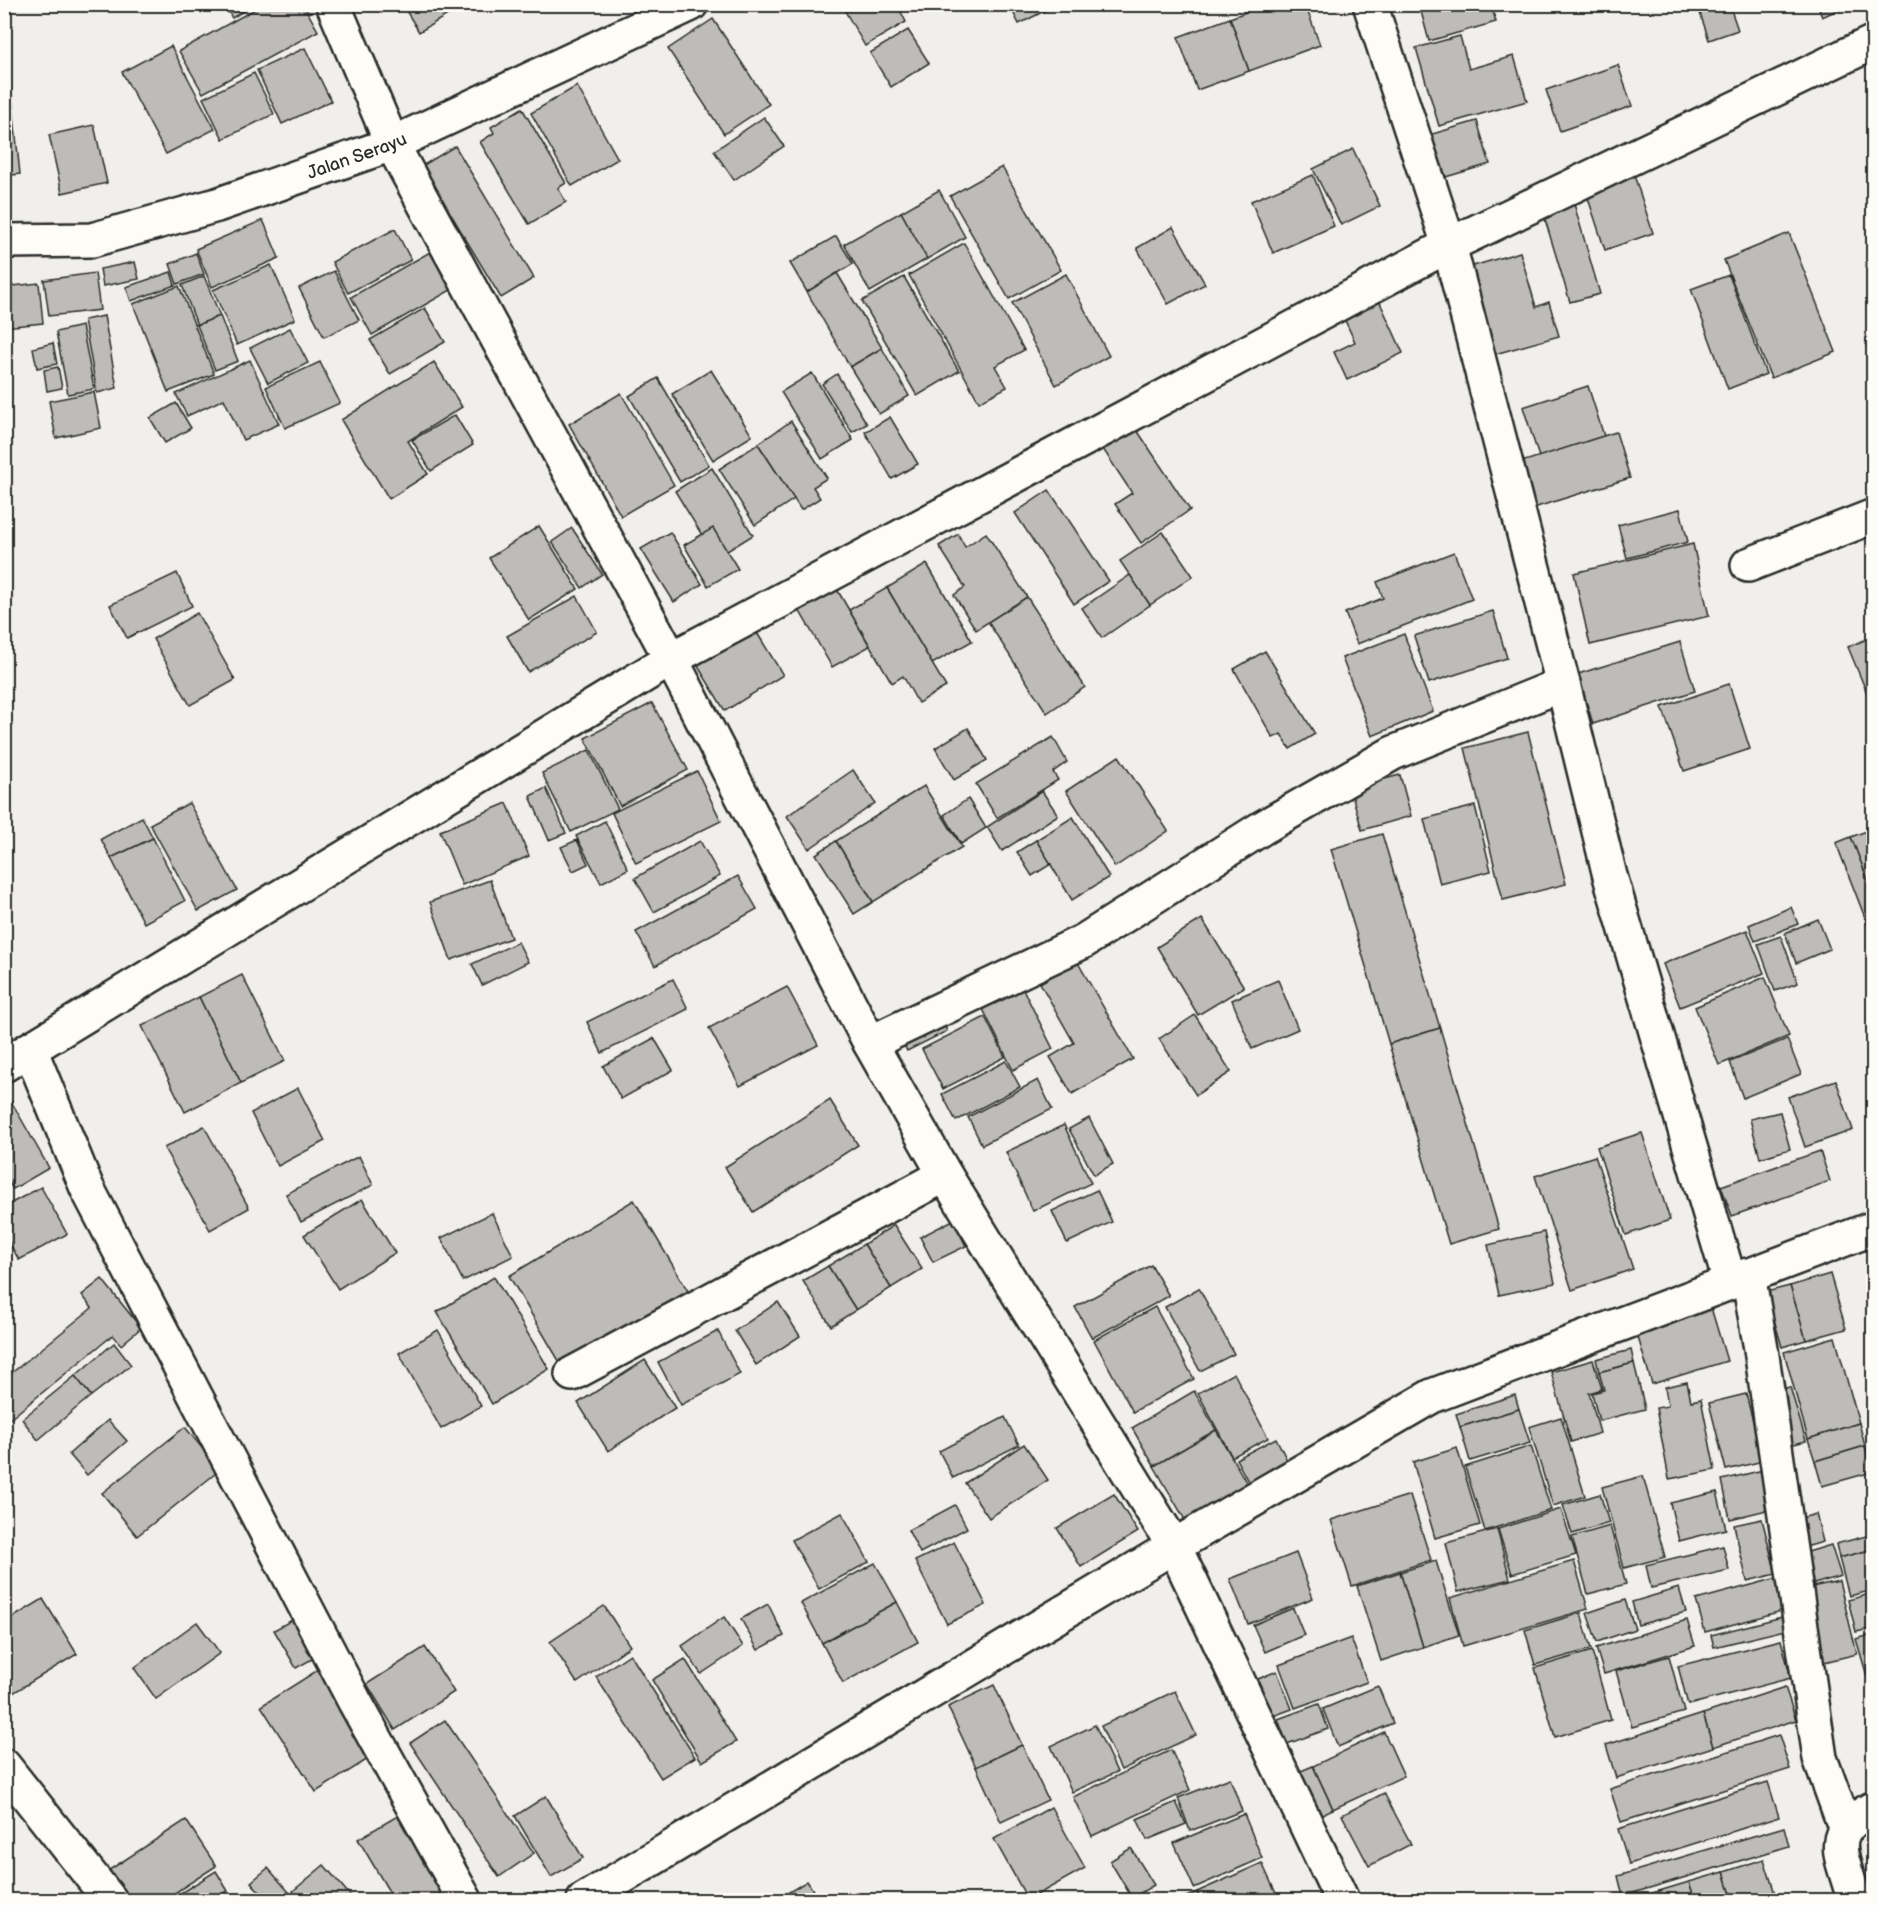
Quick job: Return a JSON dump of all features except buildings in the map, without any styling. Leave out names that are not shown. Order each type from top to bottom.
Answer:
[{"type":"street","points":[[333,4],[392,144],[671,659],[870,1043],[945,1175],[1174,1546],[1342,1900]]},
{"type":"street","name":"Jalan Serayu","points":[[4,241],[92,240],[207,208],[392,144],[691,4]]},
{"type":"street","points":[[1370,4],[1449,245],[1563,684],[1610,876],[1761,1349],[1820,1758],[1845,1827],[1840,1849],[1854,1900]]},
{"type":"street","points":[[465,1900],[355,1702],[17,1057],[671,659],[1449,245],[1874,42]]},
{"type":"street","points":[[1748,565],[1874,516]]},
{"type":"street","points":[[870,1043],[1084,941],[1262,828],[1394,753],[1563,684]]},
{"type":"street","points":[[572,1374],[945,1175]]},
{"type":"street","points":[[584,1900],[1174,1546],[1432,1396],[1874,1228]]},
{"type":"street","points":[[4,1766],[110,1900]]},
{"type":"street","points":[[1845,1827],[1874,1808]]}]
